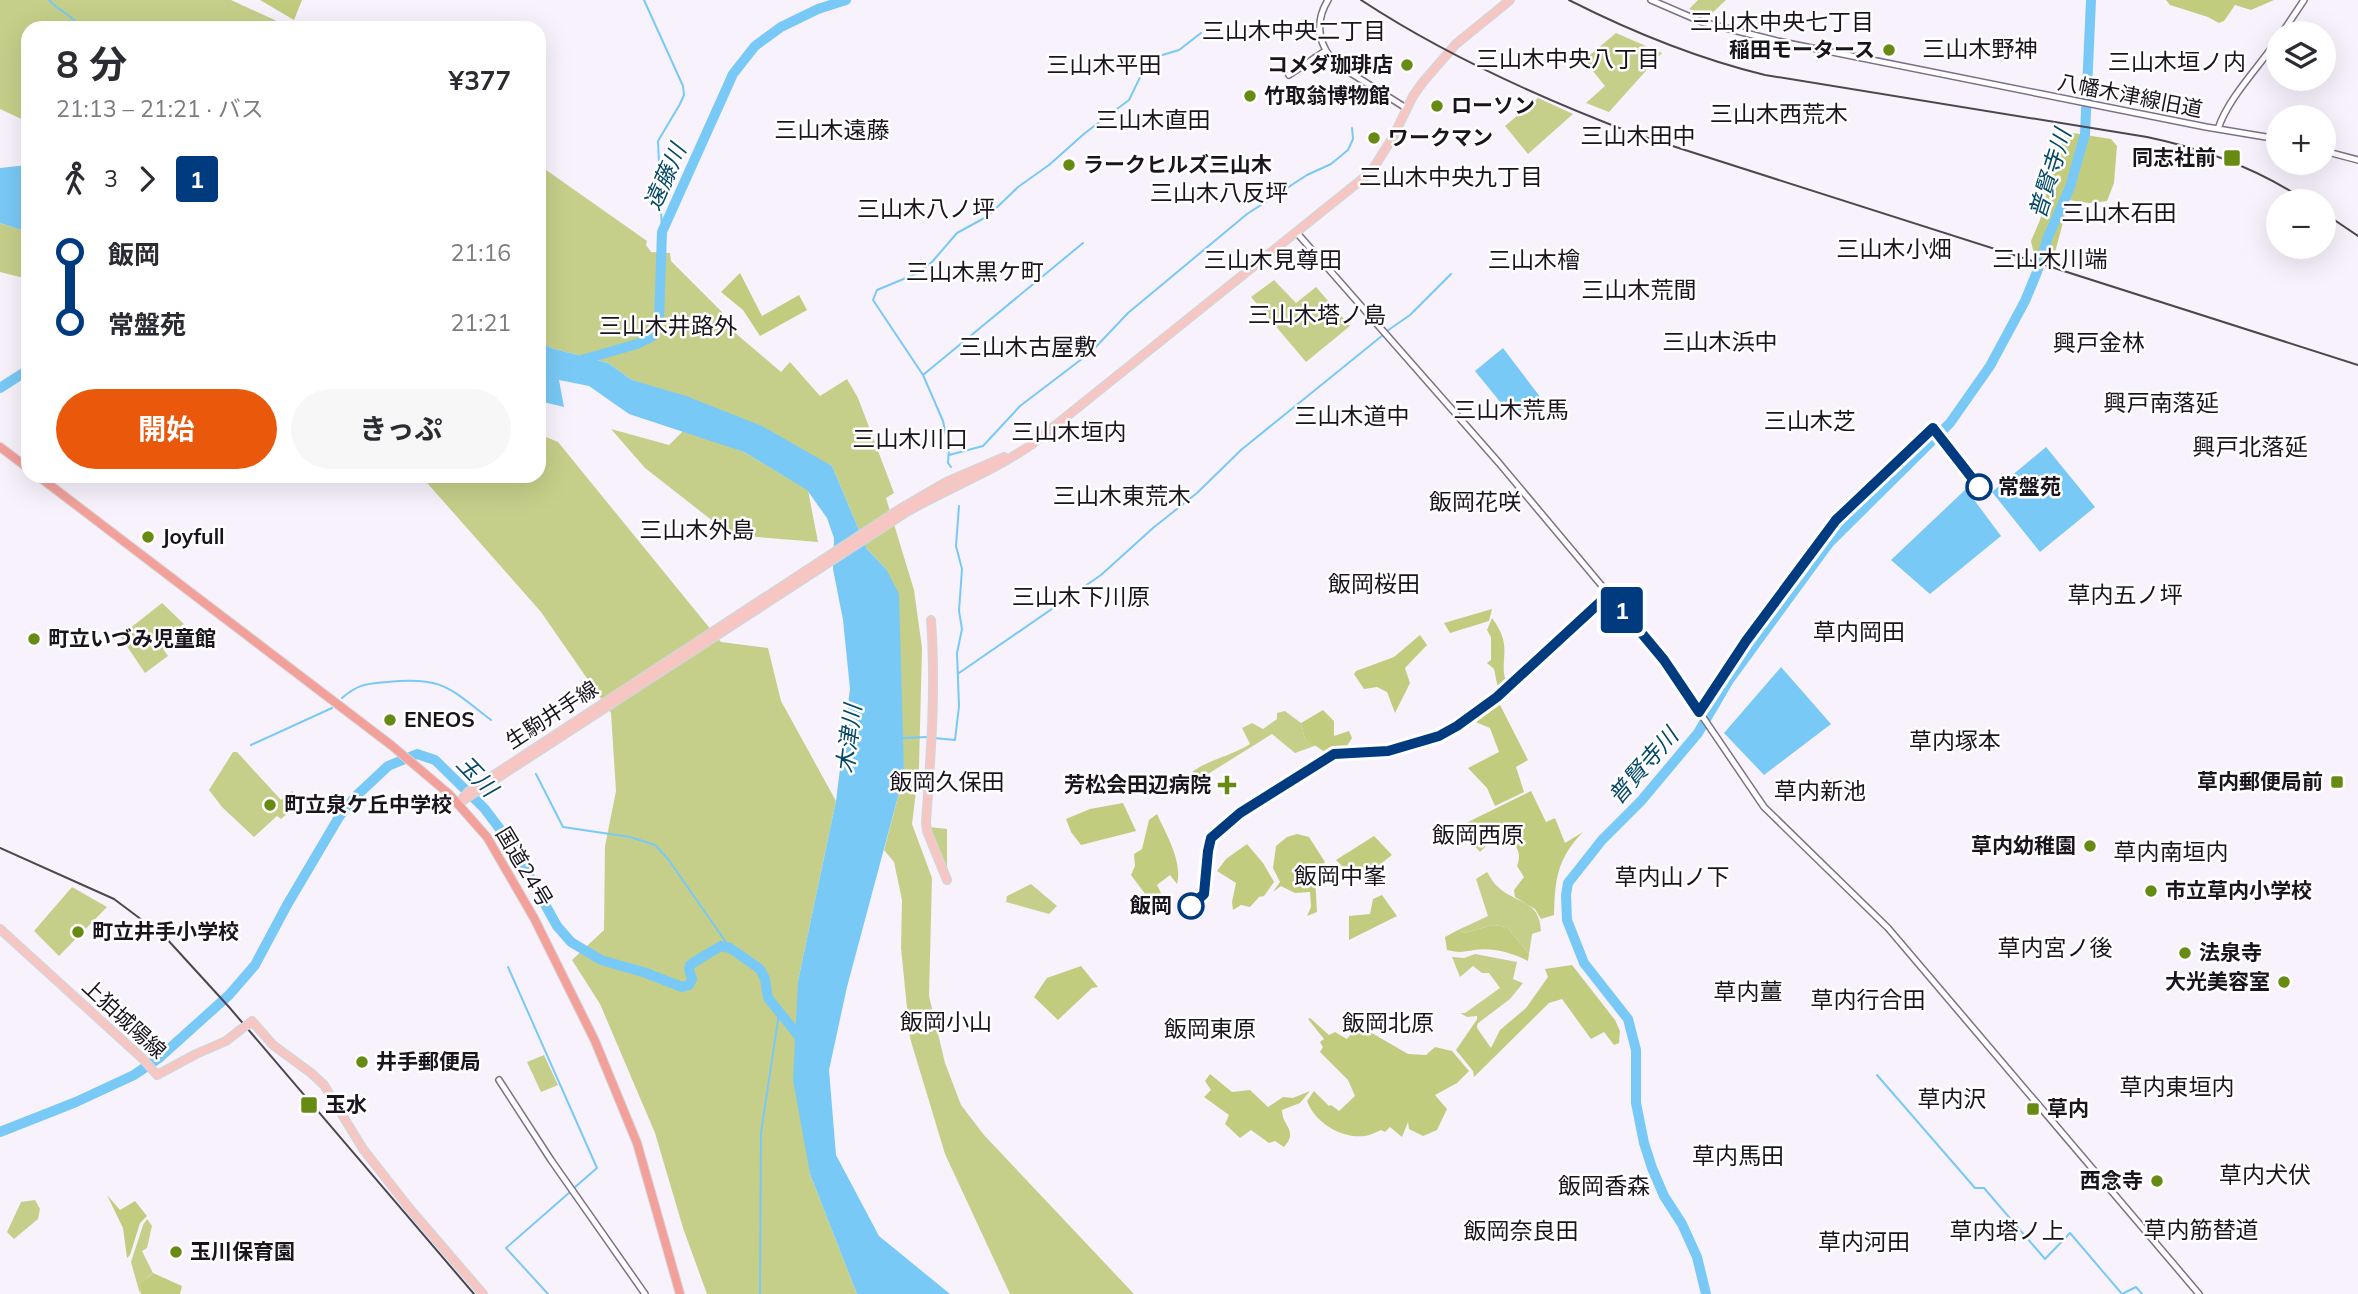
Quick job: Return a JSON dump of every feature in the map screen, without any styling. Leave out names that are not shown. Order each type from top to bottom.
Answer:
[{"type":"highway","points":[[0,447],[21,463]]},
{"type":"highway","name":"国道24号","points":[[47,483],[399,752],[459,803],[491,842],[539,928],[595,1041],[637,1143],[680,1294]]},
{"type":"main road","name":"生駒井手線","points":[[459,803],[468,792],[478,789],[904,510],[1010,459],[1045,434],[1371,172],[1393,137],[1406,107],[1423,82],[1456,44],[1510,0]]},
{"type":"main road","points":[[931,620],[934,703],[926,822],[927,831],[947,880]]},
{"type":"main road","name":"上狛城陽線","points":[[0,929],[144,1060],[157,1075],[226,1041],[252,1021],[274,1045],[324,1085],[359,1143],[410,1209],[483,1294]]},
{"type":"street","points":[[1328,0],[1320,23],[1320,38],[1325,51],[1338,65],[1406,107]]},
{"type":"street","name":"八幡木津線旧道","points":[[1651,0],[1702,22],[1751,35],[2266,137]]},
{"type":"street","points":[[2291,21],[2304,0]]},
{"type":"street","points":[[1289,75],[1325,51]]},
{"type":"street","points":[[2218,129],[2222,116],[2235,96],[2266,57]]},
{"type":"street","points":[[2336,154],[2358,160]]},
{"type":"street","points":[[1297,233],[1475,435],[1664,660],[1764,807],[1888,928],[2199,1294]]},
{"type":"street","points":[[1700,714],[1746,641],[1836,520],[1933,428],[1934,430]]},
{"type":"street","points":[[1185,908],[1204,894],[1211,838],[1240,813],[1334,754],[1388,751],[1439,736],[1457,726],[1497,697],[1609,594]]},
{"type":"street","points":[[499,1080],[572,1190],[646,1294]]},
{"type":"green space","points":[[0,0],[231,0],[277,21],[21,21],[21,119],[0,109]]},
{"type":"green space","points":[[260,0],[302,0],[294,20]]},
{"type":"green space","points":[[1698,0],[1726,0],[1709,16],[1689,9]]},
{"type":"green space","points":[[2166,0],[2274,0],[2251,10],[2235,5],[2224,21],[2219,23],[2170,5]]},
{"type":"green space","points":[[1616,33],[1662,53],[1609,112],[1586,103],[1605,86],[1584,60]]},
{"type":"green space","points":[[1538,98],[1573,114],[1528,154],[1505,126]]},
{"type":"green space","points":[[2065,134],[2111,139],[2117,146],[2114,183],[2107,201],[2089,203],[2069,200],[2054,256],[2034,254],[2031,241],[2040,220],[2054,162]]},
{"type":"green space","points":[[546,170],[647,241],[646,245],[651,252],[670,253],[671,261],[722,312],[727,326],[781,372],[790,362],[820,396],[847,379],[858,398],[894,493],[886,498],[914,590],[922,648],[919,767],[912,824],[932,878],[929,996],[945,1063],[961,1105],[984,1135],[1134,1294],[1010,1294],[945,1154],[910,1038],[901,948],[902,900],[894,862],[884,850],[904,774],[886,569],[867,549],[832,466],[711,407],[632,380],[608,363],[546,345]]},
{"type":"green space","points":[[0,223],[21,230],[21,277],[0,272]]},
{"type":"green space","points":[[740,273],[762,316],[799,295],[807,310],[760,336],[743,310],[721,292]]},
{"type":"green space","points":[[1274,280],[1296,303],[1316,287],[1350,326],[1306,362],[1251,297]]},
{"type":"green space","points":[[611,429],[669,445],[684,430],[744,452],[808,490],[818,542],[757,537],[723,529],[645,468]]},
{"type":"green space","points":[[546,437],[558,442],[721,642],[768,648],[781,701],[836,801],[798,981],[810,1174],[857,1294],[707,1294],[683,1228],[655,1133],[600,1004],[572,960],[604,930],[605,846],[616,791],[611,713],[541,612],[427,483],[546,483]]},
{"type":"green space","points":[[162,603],[184,624],[170,634],[170,643],[163,649],[168,656],[145,673],[120,636]]},
{"type":"green space","points":[[1492,609],[1489,621],[1450,633],[1444,623]]},
{"type":"green space","points":[[1492,618],[1503,638],[1504,646],[1504,676],[1507,686],[1499,693],[1494,669],[1487,663],[1491,660],[1491,637],[1487,630]]},
{"type":"green space","points":[[1420,635],[1427,645],[1405,668],[1410,683],[1395,713],[1387,692],[1377,687],[1364,689],[1354,674],[1394,657]]},
{"type":"green space","points":[[1498,701],[1528,760],[1516,767],[1524,792],[1495,806],[1487,788],[1468,768],[1499,752],[1490,728],[1473,721]]},
{"type":"green space","points":[[1323,710],[1334,721],[1334,736],[1349,731],[1352,738],[1345,749],[1328,754],[1305,739],[1301,723]]},
{"type":"green space","points":[[1285,711],[1301,723],[1305,739],[1317,745],[1295,753],[1272,734],[1208,774],[1190,792],[1193,771],[1250,744],[1242,728],[1252,723],[1263,729],[1277,719],[1277,713]]},
{"type":"green space","points":[[233,752],[237,752],[281,800],[292,791],[301,801],[281,819],[277,816],[254,837],[222,807],[209,790]]},
{"type":"green space","points":[[1531,791],[1546,822],[1555,818],[1565,843],[1583,832],[1568,851],[1559,870],[1554,915],[1541,919],[1535,909],[1515,897],[1514,890],[1524,877],[1517,866],[1519,853],[1516,847],[1507,836],[1486,834],[1472,820]]},
{"type":"green space","points":[[1123,803],[1136,831],[1081,845],[1071,832],[1066,819],[1090,809]]},
{"type":"green space","points":[[1157,814],[1173,848],[1178,875],[1177,884],[1170,875],[1157,885],[1164,899],[1155,907],[1131,875],[1135,866],[1134,854],[1142,849],[1149,820]]},
{"type":"green space","points":[[1472,820],[1486,834],[1498,834],[1480,852],[1471,842],[1456,835],[1446,841],[1443,838],[1454,829]]},
{"type":"green space","points":[[929,827],[947,829],[947,875]]},
{"type":"green space","points":[[1297,834],[1309,837],[1325,862],[1315,877],[1317,912],[1307,916],[1311,907],[1310,892],[1295,893],[1281,886],[1273,892],[1280,882],[1273,868],[1276,846],[1287,837]]},
{"type":"green space","points":[[1374,836],[1392,855],[1356,880],[1336,860]]},
{"type":"green space","points":[[1247,844],[1274,882],[1264,896],[1259,897],[1250,907],[1241,905],[1233,910],[1236,883],[1217,871],[1226,859]]},
{"type":"green space","points":[[1487,872],[1504,892],[1525,903],[1536,913],[1541,931],[1532,934],[1529,954],[1507,927],[1493,925],[1464,933],[1458,930],[1488,916],[1476,879]]},
{"type":"green space","points":[[1031,884],[1057,906],[1049,914],[1006,902],[1007,896]]},
{"type":"green space","points":[[72,887],[107,907],[59,956],[34,931]]},
{"type":"green space","points":[[1382,895],[1397,916],[1349,940],[1349,916],[1370,914],[1373,899]]},
{"type":"green space","points":[[1493,925],[1507,927],[1529,954],[1528,961],[1495,950],[1447,950],[1445,937],[1458,930],[1464,933]]},
{"type":"green space","points":[[1475,954],[1517,962],[1513,979],[1523,983],[1510,999],[1477,1024],[1477,1016],[1467,1017],[1460,1013],[1465,1013],[1500,988],[1489,973],[1482,973],[1473,966],[1460,977],[1452,957],[1464,958]]},
{"type":"green space","points":[[1572,965],[1615,1020],[1620,1031],[1619,1043],[1614,1045],[1604,1032],[1591,1039],[1562,999],[1549,1003],[1474,1077],[1473,1071],[1456,1050],[1478,1018],[1477,1028],[1491,1048],[1500,1030],[1526,1008],[1548,977],[1545,969]]},
{"type":"green space","points":[[1081,966],[1098,987],[1092,988],[1058,1020],[1034,997],[1047,978]]},
{"type":"green space","points":[[1308,1019],[1329,1035],[1335,1032],[1347,1039],[1358,1025],[1408,1054],[1426,1055],[1435,1047],[1452,1051],[1469,1071],[1457,1083],[1435,1095],[1447,1109],[1437,1130],[1423,1136],[1409,1129],[1408,1122],[1402,1137],[1390,1127],[1385,1132],[1381,1130],[1367,1136],[1356,1136],[1339,1132],[1323,1123],[1307,1101],[1314,1091],[1329,1106],[1339,1111],[1355,1096],[1348,1080],[1320,1052],[1323,1047],[1320,1042],[1324,1039]]},
{"type":"green space","points":[[544,1055],[558,1085],[541,1092],[527,1062]]},
{"type":"green space","points":[[1210,1074],[1232,1092],[1250,1090],[1268,1107],[1283,1097],[1293,1098],[1310,1091],[1300,1103],[1282,1110],[1290,1132],[1284,1147],[1275,1141],[1269,1143],[1251,1130],[1240,1138],[1225,1124],[1229,1115],[1204,1097],[1211,1090],[1205,1081]]},
{"type":"green space","points":[[107,1195],[120,1210],[135,1201],[147,1216],[140,1223],[127,1258],[123,1228]]},
{"type":"green space","points":[[35,1200],[40,1209],[38,1219],[14,1239],[7,1232],[21,1202]]},
{"type":"green space","points":[[147,1219],[152,1226],[147,1248],[142,1251],[153,1273],[145,1280],[140,1294],[131,1262]]},
{"type":"green space","points":[[153,1273],[182,1286],[180,1294],[141,1294],[141,1284]]},
{"type":"water","points":[[21,166],[21,230],[0,223],[0,168]]},
{"type":"water","name":"木津川","points":[[546,345],[608,363],[632,380],[686,396],[762,426],[832,466],[867,549],[886,569],[899,594],[904,774],[847,987],[829,1070],[836,1155],[879,1236],[950,1294],[857,1294],[810,1174],[793,1080],[798,981],[836,801],[850,689],[843,620],[833,569],[834,538],[827,518],[807,490],[744,452],[629,414],[589,386],[559,380],[564,407],[546,403]]},
{"type":"water","points":[[1503,348],[1544,402],[1510,414],[1475,371]]},
{"type":"water","points":[[2046,447],[2095,507],[2040,552],[1992,492]]},
{"type":"water","points":[[1966,489],[2001,536],[1930,594],[1891,560]]},
{"type":"water","points":[[1781,667],[1831,724],[1764,775],[1724,733]]},
{"type":"waterway","points":[[49,0],[75,21]]},
{"type":"waterway","points":[[644,0],[683,86],[684,95],[658,141],[662,232]]},
{"type":"waterway","name":"遠藤川","points":[[578,361],[637,344],[653,336],[659,321],[662,232],[733,74],[755,46],[781,27],[818,9],[846,0]]},
{"type":"waterway","name":"普賢寺川","points":[[1706,1294],[1697,1257],[1682,1224],[1664,1196],[1644,1143],[1636,1103],[1636,1050],[1628,1019],[1584,963],[1567,920],[1568,883],[1602,840],[1641,801],[1698,733],[1729,680],[1829,543],[1950,423],[1990,366],[2025,301],[2037,272],[2048,237],[2070,187],[2085,134],[2091,0]]},
{"type":"waterway","points":[[873,300],[877,290],[918,273],[932,262],[957,233],[988,216],[1018,187],[1129,100],[1149,59],[1179,50],[1201,33]]},
{"type":"waterway","points":[[949,455],[983,446],[1020,406],[1091,352],[1128,313],[1247,214],[1307,175],[1331,164],[1348,150],[1353,139],[1352,128]]},
{"type":"waterway","points":[[923,375],[1083,243]]},
{"type":"waterway","points":[[1387,331],[1410,315],[1451,274]]},
{"type":"waterway","points":[[873,300],[923,375],[943,421],[949,449],[948,463],[951,467]]},
{"type":"waterway","points":[[959,673],[1101,575],[1197,493],[1241,450],[1383,335]]},
{"type":"waterway","points":[[0,388],[21,374]]},
{"type":"waterway","points":[[934,738],[955,740],[959,706],[957,653],[962,629],[959,611],[962,569],[956,546],[959,506]]},
{"type":"waterway","points":[[342,698],[368,684],[421,681],[454,692],[491,720]]},
{"type":"waterway","points":[[251,745],[332,708]]},
{"type":"waterway","points":[[902,738],[928,737]]},
{"type":"waterway","name":"玉川","points":[[0,1132],[76,1102],[134,1075],[159,1058],[229,995],[255,965],[339,817],[355,797],[388,766],[417,754],[435,760],[484,808],[512,845],[557,926],[571,942],[601,960],[682,987],[689,985],[692,979],[690,965],[721,946],[730,948],[760,969],[765,979],[768,998],[802,1040]]},
{"type":"waterway","points":[[536,774],[563,827],[630,837],[655,845],[668,859],[730,948]]},
{"type":"waterway","points":[[508,967],[597,1168],[574,1188]]},
{"type":"waterway","points":[[760,1294],[761,1133],[779,1013]]},
{"type":"waterway","points":[[1877,1075],[1975,1188],[1984,1188],[2045,1259],[2070,1233],[2122,1294]]},
{"type":"waterway","points":[[548,1294],[506,1248],[570,1192]]},
{"type":"waterway","points":[[2124,1293],[2136,1287],[2142,1294]]},
{"type":"railway","points":[[1361,0],[1460,58],[1564,106],[1635,134],[2358,365]]},
{"type":"railway","points":[[1569,0],[1665,43],[1714,61],[1765,75],[2147,137],[2230,161],[2287,189]]},
{"type":"railway","points":[[2336,221],[2358,236]]},
{"type":"railway","points":[[0,848],[114,899],[166,938],[229,1007],[474,1294]]},
{"type":"bus line","name":"1","points":[[1191,906],[1204,894],[1211,838],[1240,813],[1334,754],[1388,751],[1419,743],[1439,736],[1476,715],[1609,594],[1664,660],[1699,712],[1815,545],[1836,520],[1933,428],[1979,487]]},
{"type":"place","name":"稲田モータース","points":[[1889,50]]},
{"type":"place","name":"コメダ珈琲店","points":[[1407,65]]},
{"type":"place","name":"竹取翁博物館","points":[[1250,96]]},
{"type":"place","name":"ローソン","points":[[1437,106]]},
{"type":"place","name":"ワークマン","points":[[1374,138]]},
{"type":"place","name":"同志社前","points":[[2232,158]]},
{"type":"place","name":"ラークヒルズ三山木","points":[[1069,165]]},
{"type":"place","name":"常盤苑","points":[[1979,487]]},
{"type":"place","name":"Joyfull","points":[[148,537]]},
{"type":"place","name":"町立いづみ児童館","points":[[34,639]]},
{"type":"place","name":"ENEOS","points":[[390,720]]},
{"type":"place","name":"草内郵便局前","points":[[2337,782]]},
{"type":"place","name":"芳松会田辺病院","points":[[1227,785]]},
{"type":"place","name":"町立泉ケ丘中学校","points":[[270,805]]},
{"type":"place","name":"草内幼稚園","points":[[2090,846]]},
{"type":"place","name":"市立草内小学校","points":[[2151,891]]},
{"type":"place","name":"飯岡","points":[[1191,906]]},
{"type":"place","name":"町立井手小学校","points":[[78,932]]},
{"type":"place","name":"法泉寺","points":[[2185,953]]},
{"type":"place","name":"大光美容室","points":[[2284,982]]},
{"type":"place","name":"井手郵便局","points":[[362,1062]]},
{"type":"place","name":"玉水","points":[[309,1105]]},
{"type":"place","name":"草内","points":[[2033,1109]]},
{"type":"place","name":"西念寺","points":[[2157,1181]]},
{"type":"place","name":"玉川保育園","points":[[176,1252]]},
{"type":"district","name":"三山木中央七丁目","points":[[1782,22]]},
{"type":"district","name":"三山木中央二丁目","points":[[1294,31]]},
{"type":"district","name":"三山木野神","points":[[1980,49]]},
{"type":"district","name":"三山木中央八丁目","points":[[1568,59]]},
{"type":"district","name":"三山木垣ノ内","points":[[2177,62]]},
{"type":"district","name":"三山木平田","points":[[1104,65]]},
{"type":"district","name":"三山木西荒木","points":[[1779,114]]},
{"type":"district","name":"三山木直田","points":[[1153,120]]},
{"type":"district","name":"三山木遠藤","points":[[832,130]]},
{"type":"district","name":"三山木田中","points":[[1638,136]]},
{"type":"district","name":"三山木中央九丁目","points":[[1451,177]]},
{"type":"district","name":"三山木八反坪","points":[[1219,193]]},
{"type":"district","name":"三山木八ノ坪","points":[[926,209]]},
{"type":"district","name":"三山木石田","points":[[2119,213]]},
{"type":"district","name":"三山木小畑","points":[[1894,249]]},
{"type":"district","name":"三山木川端","points":[[2050,259]]},
{"type":"district","name":"三山木見尊田","points":[[1273,260]]},
{"type":"district","name":"三山木檜","points":[[1534,260]]},
{"type":"district","name":"三山木黒ケ町","points":[[975,272]]},
{"type":"district","name":"三山木荒間","points":[[1639,290]]},
{"type":"district","name":"三山木塔ノ島","points":[[1317,315]]},
{"type":"district","name":"三山木井路外","points":[[668,326]]},
{"type":"district","name":"三山木浜中","points":[[1720,342]]},
{"type":"district","name":"興戸金林","points":[[2099,343]]},
{"type":"district","name":"三山木古屋敷","points":[[1028,347]]},
{"type":"district","name":"興戸南落延","points":[[2161,403]]},
{"type":"district","name":"三山木荒馬","points":[[1511,410]]},
{"type":"district","name":"三山木道中","points":[[1352,416]]},
{"type":"district","name":"三山木芝","points":[[1810,421]]},
{"type":"district","name":"三山木垣内","points":[[1069,432]]},
{"type":"district","name":"三山木川口","points":[[910,439]]},
{"type":"district","name":"興戸北落延","points":[[2250,447]]},
{"type":"district","name":"三山木東荒木","points":[[1122,496]]},
{"type":"district","name":"飯岡花咲","points":[[1475,502]]},
{"type":"district","name":"三山木外島","points":[[697,530]]},
{"type":"district","name":"飯岡桜田","points":[[1374,584]]},
{"type":"district","name":"草内五ノ坪","points":[[2125,595]]},
{"type":"district","name":"三山木下川原","points":[[1081,597]]},
{"type":"district","name":"草内岡田","points":[[1859,632]]},
{"type":"district","name":"草内塚本","points":[[1955,741]]},
{"type":"district","name":"飯岡久保田","points":[[947,782]]},
{"type":"district","name":"草内新池","points":[[1820,791]]},
{"type":"district","name":"飯岡西原","points":[[1478,835]]},
{"type":"district","name":"草内南垣内","points":[[2171,852]]},
{"type":"district","name":"飯岡中峯","points":[[1340,876]]},
{"type":"district","name":"草内山ノ下","points":[[1672,877]]},
{"type":"district","name":"草内宮ノ後","points":[[2055,948]]},
{"type":"district","name":"草内薑","points":[[1748,992]]},
{"type":"district","name":"草内行合田","points":[[1868,1000]]},
{"type":"district","name":"飯岡小山","points":[[946,1022]]},
{"type":"district","name":"飯岡北原","points":[[1388,1023]]},
{"type":"district","name":"飯岡東原","points":[[1210,1029]]},
{"type":"district","name":"草内東垣内","points":[[2177,1087]]},
{"type":"district","name":"草内沢","points":[[1952,1099]]},
{"type":"district","name":"草内馬田","points":[[1738,1156]]},
{"type":"district","name":"草内犬伏","points":[[2265,1175]]},
{"type":"district","name":"飯岡香森","points":[[1604,1186]]},
{"type":"district","name":"草内筋替道","points":[[2201,1230]]},
{"type":"district","name":"飯岡奈良田","points":[[1521,1231]]},
{"type":"district","name":"草内塔ノ上","points":[[2007,1231]]},
{"type":"district","name":"草内河田","points":[[1864,1242]]}]
